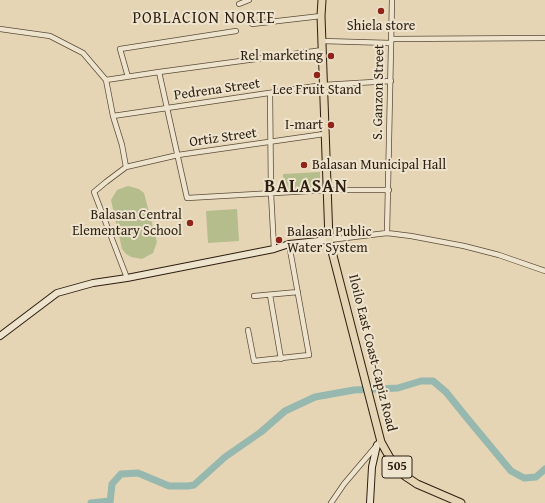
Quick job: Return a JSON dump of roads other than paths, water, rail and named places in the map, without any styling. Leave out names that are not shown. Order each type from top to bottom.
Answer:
[{"type":"main road","name":"Iloilo East Coast-Capiz Road","points":[[322,0],[321,16],[324,134],[329,240],[366,381],[379,443],[394,465],[405,476],[417,484],[461,503]]},
{"type":"street","points":[[239,4],[249,0]]},
{"type":"street","name":"S. Ganzon Street","points":[[387,233],[392,0]]},
{"type":"street","points":[[252,24],[321,16]]},
{"type":"street","points":[[0,29],[50,36],[83,53],[106,80],[126,168],[94,192],[127,278]]},
{"type":"street","points":[[128,77],[120,49],[236,31]]},
{"type":"street","points":[[322,41],[545,38]]},
{"type":"street","points":[[106,80],[322,50]]},
{"type":"street","points":[[159,72],[188,198],[327,190],[389,190]]},
{"type":"street","name":"Pedrena Street","points":[[113,116],[323,86],[391,81]]},
{"type":"street","points":[[270,93],[271,193],[274,249]]},
{"type":"street","name":"Ortiz Street","points":[[126,168],[178,155],[324,134]]},
{"type":"street","points":[[0,336],[57,293],[93,283],[127,278],[274,249],[289,244],[387,233],[464,246],[499,255],[545,271]]},
{"type":"street","points":[[248,330],[254,361],[309,355],[289,244]]},
{"type":"street","points":[[254,296],[298,292]]},
{"type":"street","points":[[270,295],[281,358]]},
{"type":"street","points":[[331,503],[344,484],[379,443]]},
{"type":"street","points":[[370,503],[372,466],[379,443]]},
{"type":"waterway","points":[[110,503],[112,484],[121,474],[138,473],[169,486],[194,485],[225,457],[261,432],[285,411],[315,397],[354,390],[398,388],[421,381],[433,381],[446,392],[511,471],[524,478],[536,477],[545,469]]},
{"type":"waterway","points":[[91,503],[109,501]]},
{"type":"place","name":"Shiela store","points":[[381,11]]},
{"type":"place","name":"Rel marketing","points":[[331,56]]},
{"type":"place","name":"Lee Fruit Stand","points":[[317,75]]},
{"type":"place","name":"I-mart","points":[[331,125]]},
{"type":"place","name":"Balasan Municipal Hall","points":[[304,165]]},
{"type":"place","name":"Balasan Central Elementary School","points":[[190,223]]},
{"type":"place","name":"Balasan Public Water System","points":[[279,240]]},
{"type":"district","name":"POBLACION NORTE","points":[[204,19]]},
{"type":"district","name":"BALASAN","points":[[306,187]]}]
